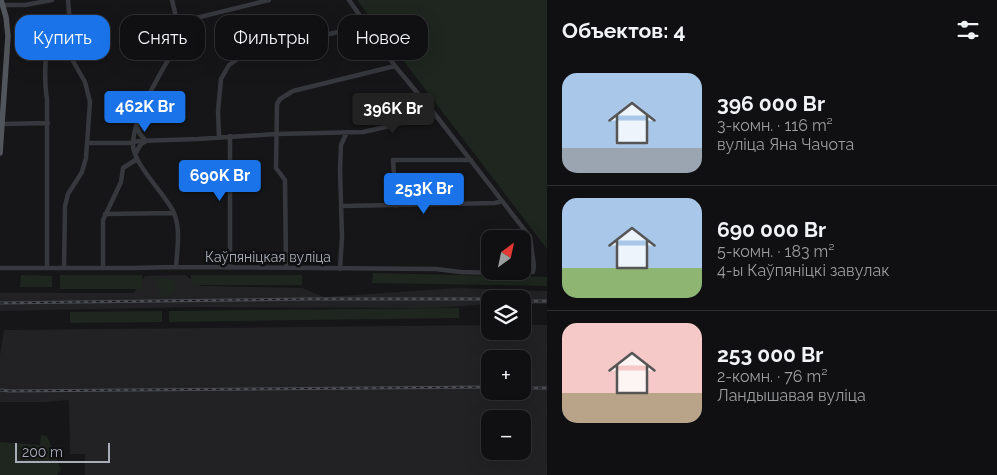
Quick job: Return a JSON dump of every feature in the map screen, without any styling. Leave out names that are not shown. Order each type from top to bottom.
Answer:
[{"type":"main road","points":[[0,153],[8,36],[6,18],[1,3]]},
{"type":"street","points":[[1,3],[25,5],[52,0]]},
{"type":"street","points":[[68,0],[69,15]]},
{"type":"street","points":[[172,0],[175,15]]},
{"type":"street","points":[[205,16],[269,0]]},
{"type":"street","points":[[349,0],[360,15]]},
{"type":"street","points":[[219,137],[218,111],[221,79],[229,65],[239,58],[258,51],[338,31]]},
{"type":"street","points":[[47,60],[45,86],[48,123],[48,268]]},
{"type":"street","points":[[64,268],[65,206],[68,194],[82,172],[88,143],[90,102],[88,92],[73,60]]},
{"type":"street","points":[[168,60],[144,104],[133,143],[136,157],[174,213],[178,230],[176,267]]},
{"type":"street","points":[[342,206],[495,203],[502,201],[434,112],[391,60]]},
{"type":"street","points":[[286,268],[285,180],[276,168],[277,104],[287,94],[395,66]]},
{"type":"street","points":[[88,143],[133,143],[138,141],[230,136],[363,132],[394,125],[434,112]]},
{"type":"street","points":[[2,124],[48,123]]},
{"type":"street","points":[[137,125],[140,134],[146,141]]},
{"type":"street","points":[[340,268],[341,145],[347,132]]},
{"type":"street","points":[[230,136],[230,268]]},
{"type":"street","points":[[103,268],[103,220],[105,214],[121,182],[124,166],[136,157],[141,144],[146,141]]},
{"type":"street","points":[[396,206],[393,160],[471,160]]},
{"type":"street","name":"Каўпяніцкая вуліца","points":[[0,268],[340,268],[436,269],[461,272],[531,273],[534,266],[530,237],[502,201]]},
{"type":"street","points":[[105,214],[174,213]]},
{"type":"shaded area","points":[[357,0],[547,0],[547,249],[403,60],[428,60],[428,15],[368,15]]},
{"type":"shaded area","points":[[373,273],[481,275],[481,280],[531,280],[531,277],[547,277],[547,286],[372,283]]},
{"type":"shaded area","points":[[21,275],[52,276],[52,287],[20,287]]},
{"type":"shaded area","points":[[60,275],[142,275],[142,289],[60,289]]},
{"type":"shaded area","points":[[185,275],[200,286],[302,288],[324,297],[458,288],[517,290],[481,290],[481,305],[435,308],[196,307],[0,311],[0,293],[134,293],[145,276]]},
{"type":"shaded area","points":[[191,275],[302,275],[302,285],[191,285]]},
{"type":"shaded area","points":[[156,278],[173,279],[176,287],[174,293],[169,296],[162,296]]},
{"type":"shaded area","points":[[531,290],[547,291],[547,304],[531,304]]},
{"type":"shaded area","points":[[459,308],[459,318],[169,322],[169,311]]},
{"type":"shaded area","points":[[162,311],[162,322],[70,323],[70,312]]},
{"type":"shaded area","points":[[481,325],[481,340],[531,340],[531,325],[547,325],[547,475],[85,475],[85,454],[70,454],[69,400],[0,402],[0,355],[4,330]]},
{"type":"shaded area","points":[[41,435],[47,436],[61,470],[57,475],[0,475],[0,442],[40,445]]},
{"type":"railway","points":[[0,303],[481,299]]},
{"type":"railway","points":[[531,301],[547,301]]},
{"type":"railway","points":[[0,390],[481,387]]},
{"type":"railway","points":[[531,388],[547,388]]}]
